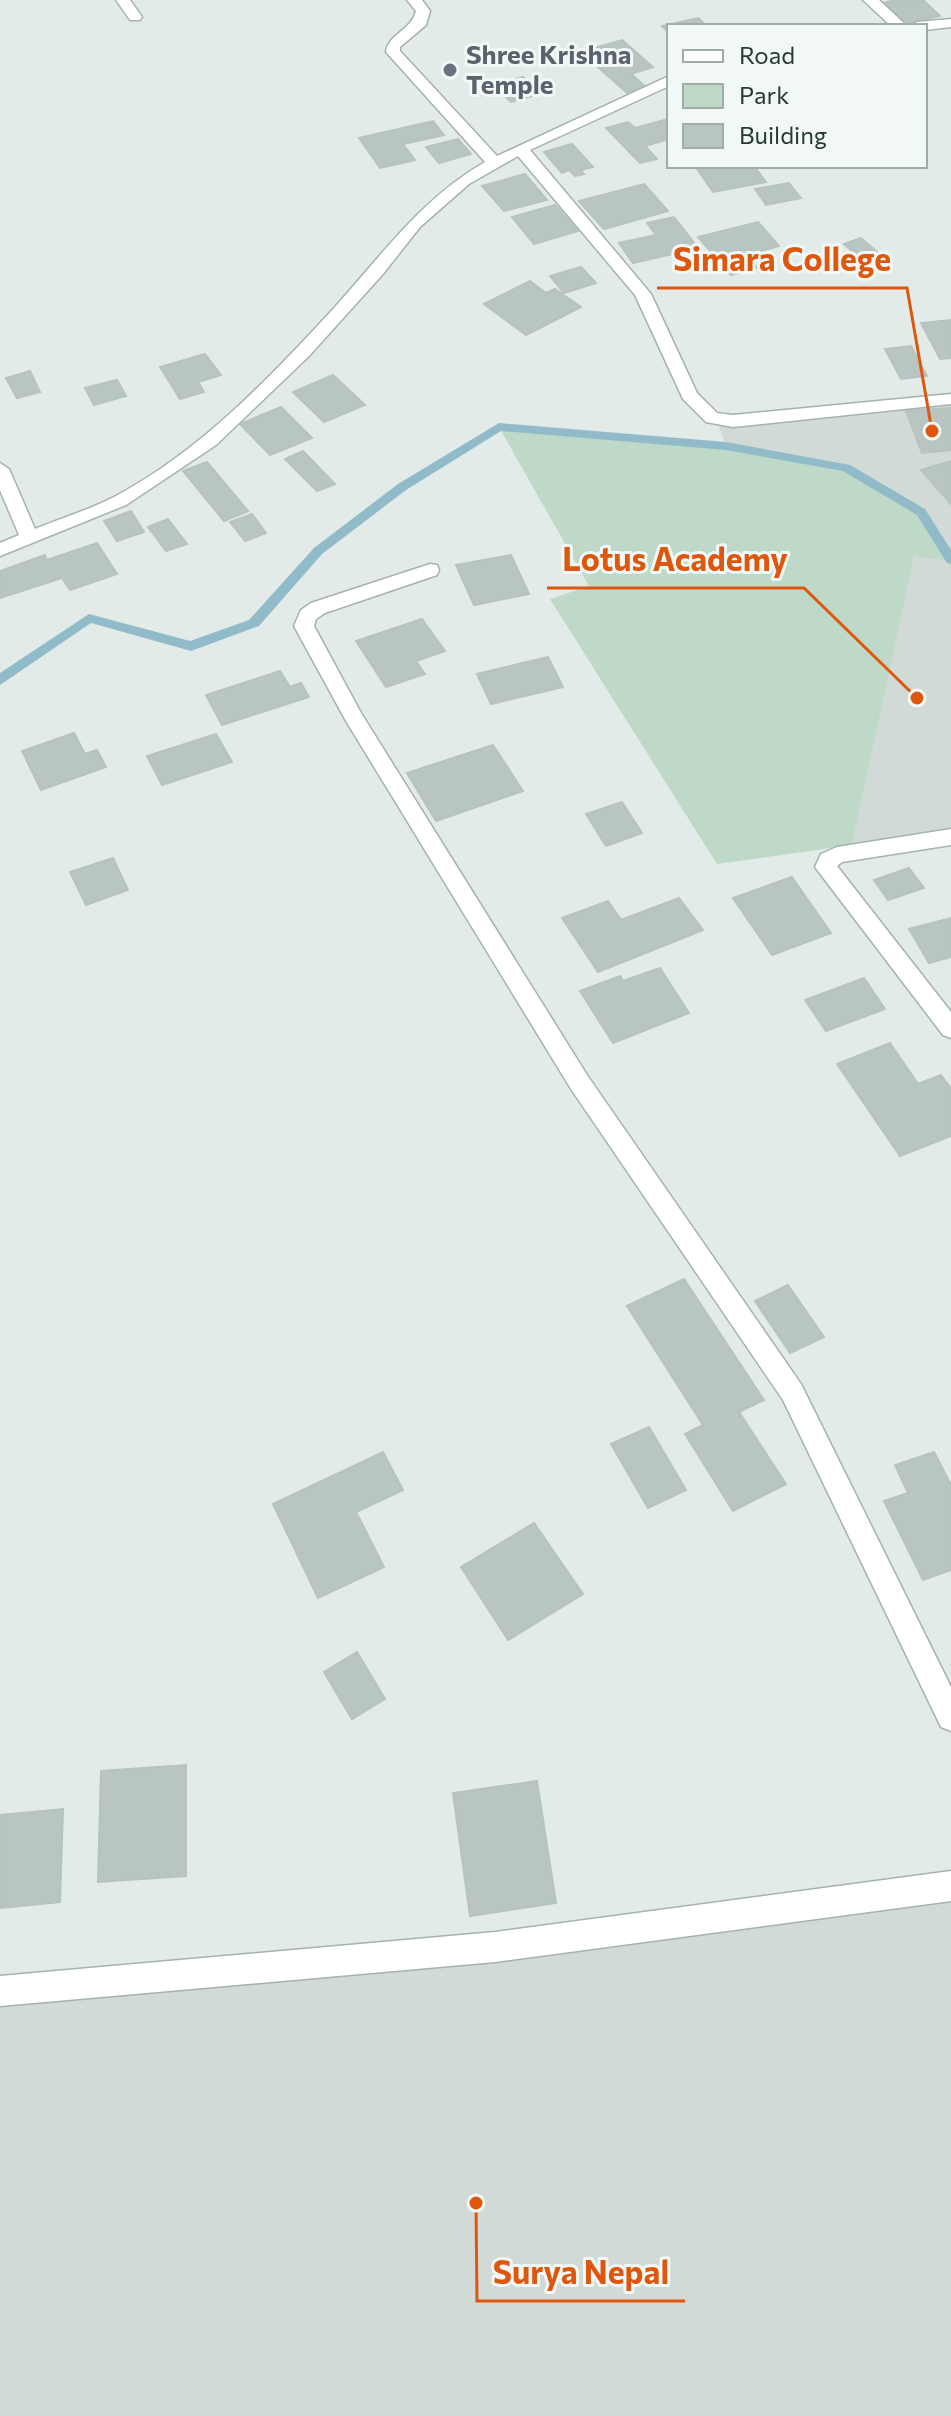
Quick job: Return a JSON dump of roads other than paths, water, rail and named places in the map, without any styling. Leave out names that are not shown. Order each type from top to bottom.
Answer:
[{"type":"street","points":[[123,0],[135,17]]},
{"type":"street","points":[[414,0],[423,11],[421,22],[393,46],[393,52],[494,162]]},
{"type":"street","points":[[870,0],[898,24]]},
{"type":"street","points":[[927,25],[951,23]]},
{"type":"street","points":[[0,550],[120,501],[210,441],[303,352],[377,271],[414,224],[463,181],[520,149],[667,81]]},
{"type":"street","points":[[520,149],[643,294],[689,395],[712,418],[733,421],[951,399]]},
{"type":"street","points":[[0,469],[30,539]]},
{"type":"street","points":[[430,570],[318,608],[308,615],[304,626],[353,716],[579,1082],[792,1392],[951,1717]]},
{"type":"street","points":[[951,837],[837,855],[828,860],[826,867],[951,1029]]},
{"type":"street","points":[[0,1991],[495,1947],[951,1886]]},
{"type":"waterway","points":[[0,680],[89,618],[191,646],[254,623],[318,551],[402,487],[499,427],[726,446],[846,468],[921,512],[951,560]]},
{"type":"place","name":"Shree Krishna Temple","points":[[450,70]]},
{"type":"place","name":"Simara College","points":[[932,431]]},
{"type":"place","name":"Lotus Academy","points":[[917,698]]},
{"type":"place","name":"Surya Nepal","points":[[476,2203]]}]
